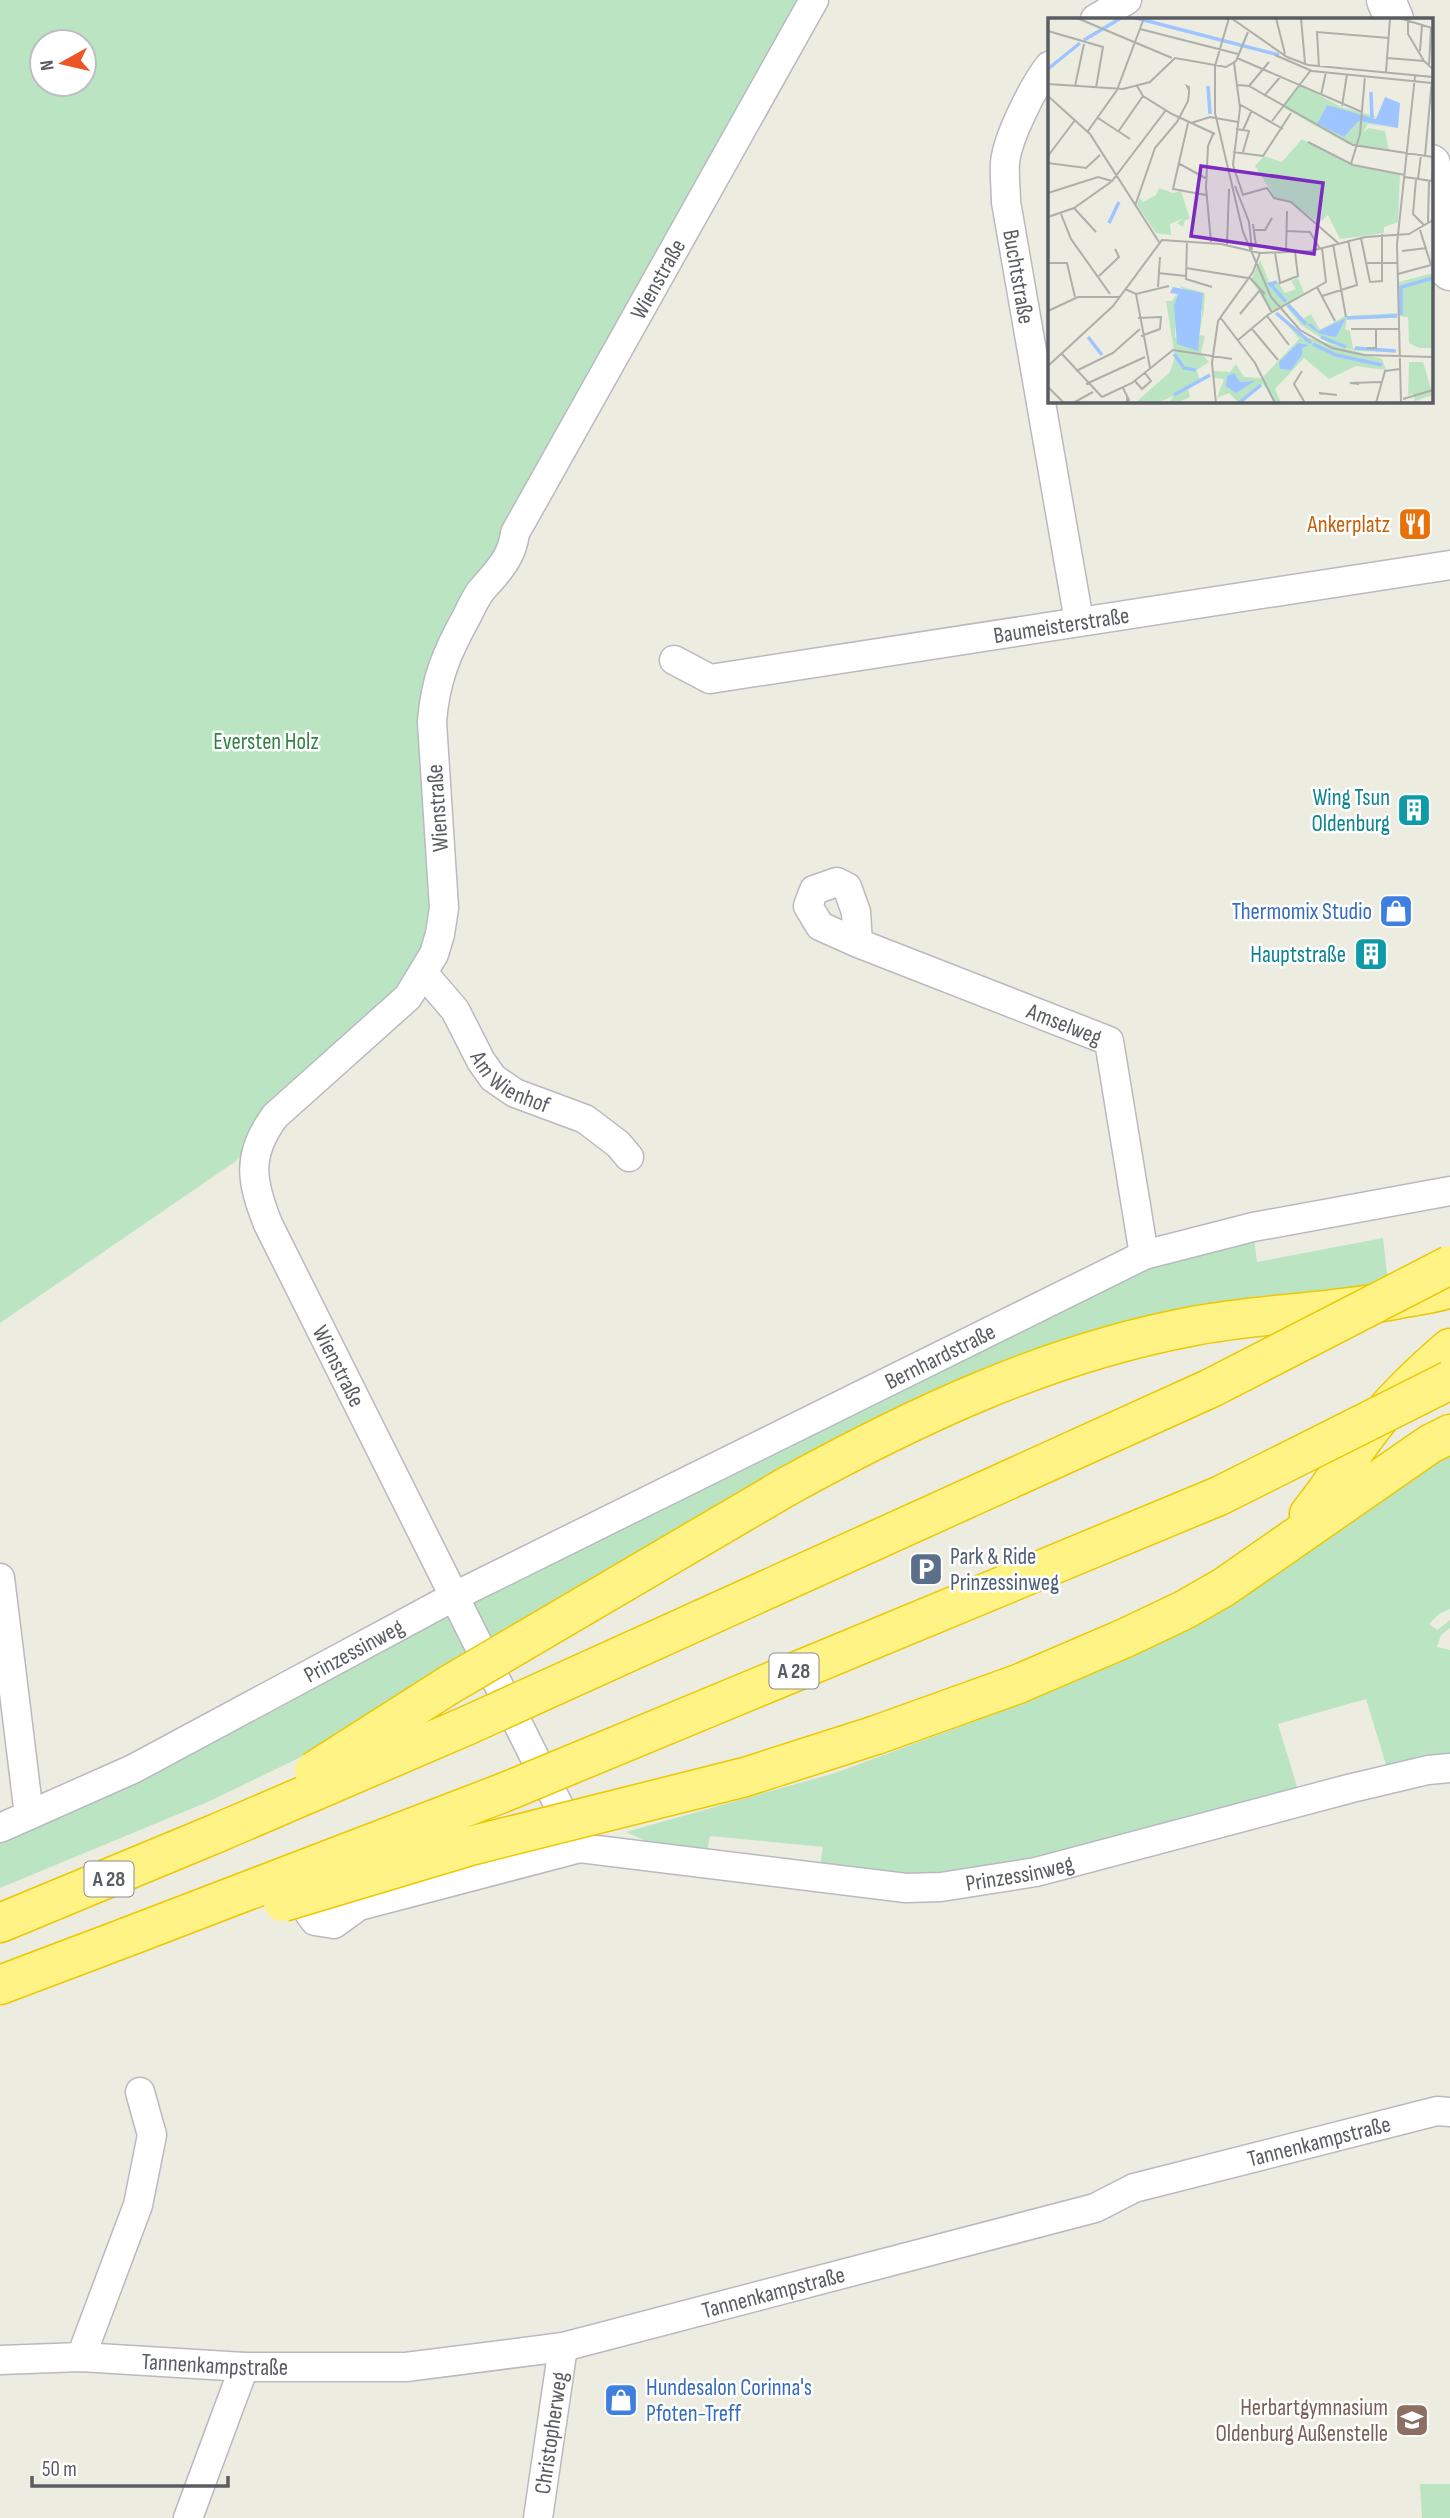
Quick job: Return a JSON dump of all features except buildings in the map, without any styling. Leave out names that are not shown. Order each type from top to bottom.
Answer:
[{"type":"highway","name":"A 28","points":[[0,1923],[466,1726],[1211,1388],[1450,1265]]},
{"type":"highway","points":[[217,1833],[449,1685],[786,1486],[874,1438],[939,1408],[1060,1361],[1132,1340],[1247,1317],[1382,1303],[1450,1288]]},
{"type":"highway","points":[[1281,1548],[1331,1487],[1373,1426],[1410,1383],[1450,1348]]},
{"type":"highway","name":"A 28","points":[[0,1985],[505,1792],[1219,1496],[1450,1380]]},
{"type":"highway","points":[[127,1937],[248,1913],[470,1846],[745,1777],[876,1735],[1018,1684],[1125,1638],[1184,1610],[1224,1587],[1430,1444],[1450,1434]]},
{"type":"street","name":"Wienstraße","points":[[455,1596],[268,1224],[254,1180],[255,1158],[262,1134],[275,1116],[408,996],[434,954],[444,908],[432,722],[434,693],[445,661],[480,593],[493,580],[513,546],[515,533],[814,0]]},
{"type":"street","points":[[1097,18],[1127,0]]},
{"type":"street","points":[[1386,0],[1394,18]]},
{"type":"street","name":"Buchtstraße","points":[[1048,67],[1016,128],[1005,161],[1006,202],[1079,621]]},
{"type":"street","points":[[1432,170],[1450,271]]},
{"type":"street","name":"Baumeisterstraße","points":[[674,660],[710,679],[1450,565]]},
{"type":"street","name":"Amselweg","points":[[858,943],[1109,1041],[1144,1255]]},
{"type":"street","name":"Am Wienhof","points":[[424,974],[455,1010],[481,1061],[493,1078],[515,1093],[585,1119],[618,1144],[629,1157]]},
{"type":"street","name":"Bernhardstraße","points":[[455,1596],[1144,1255],[1253,1227],[1450,1191]]},
{"type":"street","points":[[0,1578],[29,1815]]},
{"type":"street","points":[[455,1596],[580,1848]]},
{"type":"street","name":"Prinzessinweg","points":[[0,1828],[133,1769],[455,1596]]},
{"type":"street","name":"Prinzessinweg","points":[[359,1906],[580,1848],[906,1888],[941,1887],[1036,1872],[1352,1788],[1428,1770],[1450,1768]]},
{"type":"street","points":[[82,2357],[138,2205],[152,2135],[139,2092]]},
{"type":"street","name":"Tannenkampstraße","points":[[0,2360],[82,2357],[244,2367],[406,2367],[563,2347],[1095,2208],[1135,2188],[1437,2111],[1450,2112]]},
{"type":"street","name":"Christopherweg","points":[[538,2518],[563,2347]]},
{"type":"street","points":[[188,2518],[244,2367]]},
{"type":"green space","name":"Eversten Holz","points":[[0,0],[814,0],[445,661],[434,954],[236,1161],[0,1323]]},
{"type":"green space","points":[[1253,1227],[1257,1262],[1383,1238],[1389,1291],[1060,1361],[449,1685],[210,1801],[0,1888],[0,1828],[1016,1316]]},
{"type":"green space","points":[[1450,1446],[1450,1609],[1439,1614],[1429,1624],[1437,1630],[1450,1620],[1450,1628],[1441,1635],[1437,1647],[1450,1650],[1450,1756],[1387,1768],[1366,1699],[1278,1724],[1299,1793],[994,1874],[940,1881],[820,1866],[823,1847],[710,1836],[707,1851],[648,1842],[626,1832],[835,1773],[989,1716],[1122,1656]]},
{"type":"green space","points":[[1420,2484],[1450,2484],[1450,2518],[1422,2518]]},
{"type":"place","name":"Ankerplatz","points":[[1415,524]]},
{"type":"place","name":"Wing Tsun Oldenburg","points":[[1414,810]]},
{"type":"place","name":"Thermomix Studio","points":[[1396,911]]},
{"type":"place","name":"Hauptstraße","points":[[1371,954]]},
{"type":"place","name":"Park & Ride Prinzessinweg","points":[[926,1569]]},
{"type":"place","name":"Hundesalon Corinna's Pfoten-Treff","points":[[621,2400]]},
{"type":"place","name":"Herbartgymnasium Oldenburg Außenstelle","points":[[1412,2420]]}]
